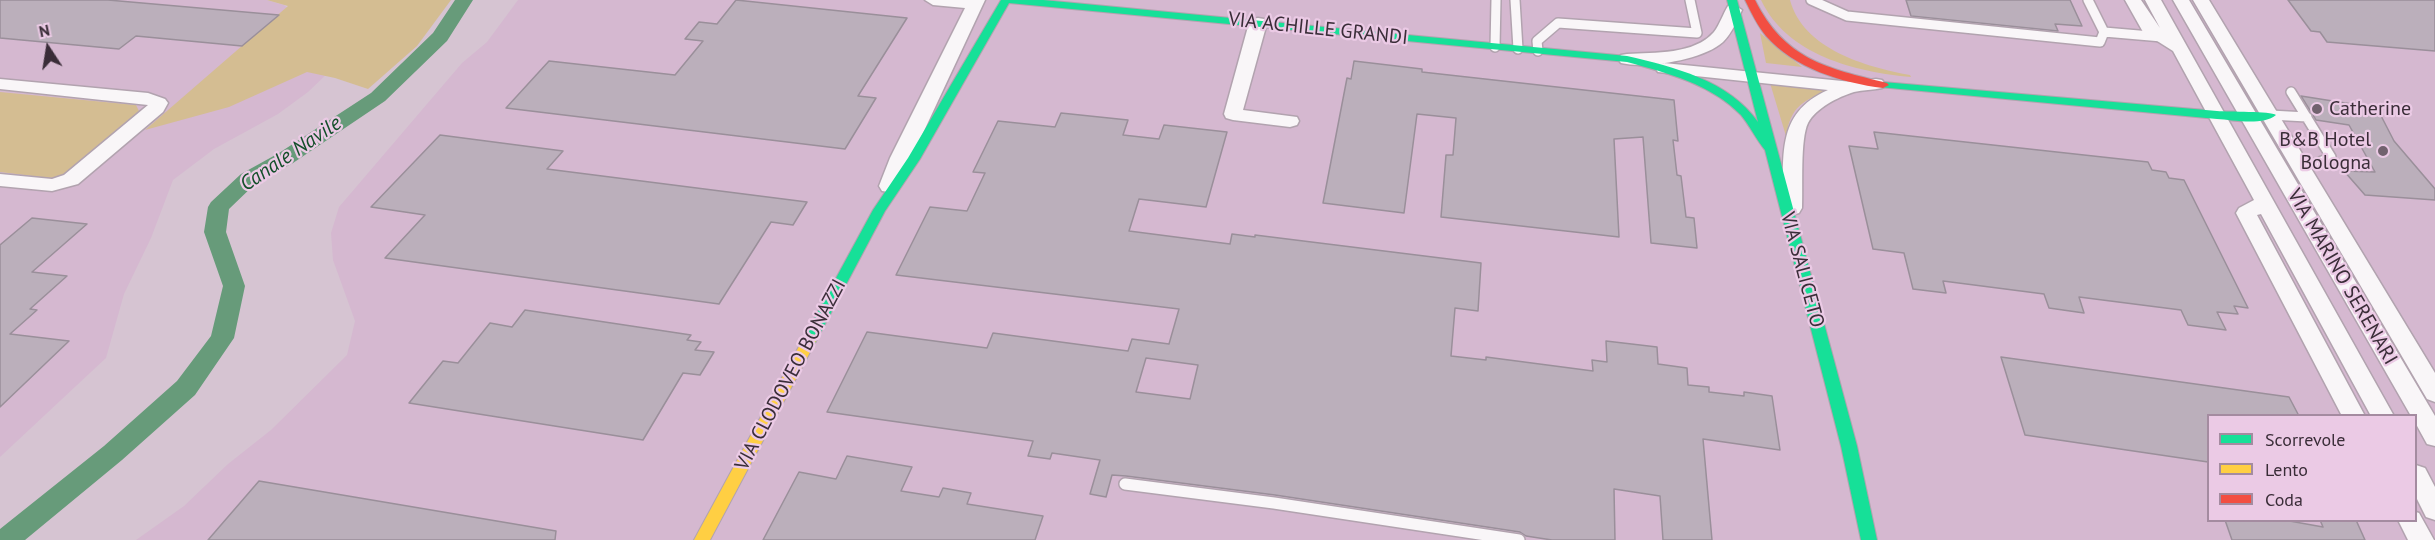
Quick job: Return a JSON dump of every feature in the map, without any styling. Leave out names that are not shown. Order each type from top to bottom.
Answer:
[{"type":"street","name":"VIA CLODOVEO BONAZZI","points":[[702,540],[879,210],[900,158],[976,2],[933,0]]},
{"type":"street","name":"VIA CLODOVEO BONAZZI","points":[[879,210],[914,159],[1008,0]]},
{"type":"street","name":"VIA ACHILLE GRANDI","points":[[1008,0],[1749,71]]},
{"type":"street","points":[[1750,0],[1763,24],[1775,39],[1798,55],[1849,81]]},
{"type":"street","name":"VIA MARINO SERENARI","points":[[2133,0],[2149,28],[2172,42]]},
{"type":"street","name":"VIA MARINO SERENARI","points":[[2153,0],[2172,42],[2217,115],[2382,414]]},
{"type":"street","name":"VIA MARINO SERENARI","points":[[2181,0],[2435,438]]},
{"type":"street","name":"VIA MARINO SERENARI","points":[[2201,0],[2435,393]]},
{"type":"street","name":"VIA ACHILLE GRANDI","points":[[1656,62],[1702,48],[1718,37],[1733,5]]},
{"type":"street","name":"VIA SALICETO","points":[[1733,5],[1849,446],[1869,540]]},
{"type":"street","points":[[1258,23],[1233,114],[1290,121]]},
{"type":"street","name":"VIA ACHILLE GRANDI","points":[[1656,62],[1728,99],[1745,113],[1769,147]]},
{"type":"street","points":[[1749,71],[2217,115],[2249,117],[2270,115]]},
{"type":"street","points":[[1791,229],[1796,130],[1800,119],[1809,108],[1849,81]]},
{"type":"street","points":[[0,84],[148,99],[159,103],[71,180],[52,185],[0,180]]},
{"type":"street","points":[[2297,200],[2323,203]]},
{"type":"street","name":"VIA MARINO SERENARI","points":[[2265,203],[2246,213],[2353,414]]},
{"type":"street","points":[[2287,290],[2316,294]]},
{"type":"street","points":[[2360,308],[2386,310]]},
{"type":"street","points":[[2417,478],[2435,510]]},
{"type":"street","points":[[2411,522],[2421,540]]},
{"type":"lane","points":[[1495,46],[1496,0]]},
{"type":"lane","points":[[1515,0],[1518,49]]},
{"type":"lane","points":[[1538,51],[1537,40],[1558,23],[1697,33],[1690,0]]},
{"type":"lane","points":[[1811,0],[1847,16],[2100,42],[2104,32],[2088,0]]},
{"type":"lane","points":[[2104,32],[2172,42]]},
{"type":"lane","points":[[2291,92],[2331,157],[2315,164],[2298,162]]},
{"type":"lane","points":[[2270,115],[2307,117]]},
{"type":"lane","points":[[1125,484],[1274,503],[1519,540]]},
{"type":"shaded area","points":[[0,0],[267,0],[284,5],[307,26],[355,47],[308,92],[278,114],[214,149],[173,180],[151,238],[124,294],[106,358],[0,457]]},
{"type":"shaded area","points":[[267,0],[451,0],[417,46],[368,89],[307,72],[229,107],[145,130],[288,6]]},
{"type":"shaded area","points":[[518,0],[2435,0],[2435,540],[136,540],[184,506],[228,464],[271,430],[347,355],[355,321],[333,260],[331,233],[339,207],[462,63],[487,42]]},
{"type":"shaded area","points":[[1761,0],[1790,0],[1797,17],[1822,43],[1856,61],[1911,77],[1868,71],[1846,65],[1805,47],[1788,35],[1773,19]]},
{"type":"shaded area","points":[[1760,33],[1802,67],[1766,63]]},
{"type":"shaded area","points":[[1770,83],[1830,89],[1812,97],[1795,111],[1786,136]]},
{"type":"shaded area","points":[[0,92],[136,105],[139,111],[67,173],[58,177],[0,172]]},
{"type":"building","points":[[0,0],[108,0],[279,15],[242,46],[136,36],[119,49],[0,38]]},
{"type":"building","points":[[736,0],[907,18],[858,96],[876,98],[845,149],[506,108],[549,61],[675,75],[703,41],[685,39],[699,22],[717,24]]},
{"type":"building","points":[[1906,0],[2070,0],[2082,26],[2055,24],[2058,31],[1911,16]]},
{"type":"building","points":[[2288,0],[2435,0],[2435,51],[2327,42],[2320,32],[2311,31]]},
{"type":"building","points":[[1354,61],[1422,69],[1422,72],[1674,100],[1678,141],[1673,140],[1677,175],[1681,176],[1686,217],[1694,218],[1697,248],[1651,243],[1643,137],[1614,139],[1619,237],[1441,217],[1446,155],[1453,155],[1456,118],[1417,114],[1404,213],[1323,203],[1347,78],[1351,79]]},
{"type":"building","points":[[2301,96],[2377,108],[2394,141],[2435,189],[2435,200],[2365,195],[2344,171],[2375,172],[2349,125],[2316,120]]},
{"type":"building","points":[[1061,113],[1128,120],[1123,135],[1159,139],[1164,125],[1227,132],[1206,207],[1139,199],[1129,231],[1230,244],[1232,234],[1255,237],[1255,235],[1481,263],[1478,311],[1455,308],[1451,356],[1486,360],[1486,357],[1593,371],[1592,360],[1607,362],[1606,341],[1657,347],[1658,364],[1687,368],[1688,385],[1709,387],[1709,392],[1744,396],[1744,392],[1772,396],[1780,450],[1703,439],[1712,540],[1663,540],[1660,496],[1614,489],[1615,540],[1552,540],[1526,536],[1520,532],[1275,495],[1126,476],[1112,475],[1106,497],[1090,494],[1100,460],[1052,453],[1050,459],[1028,456],[1033,441],[827,412],[867,332],[987,348],[993,333],[1128,351],[1132,339],[1169,344],[1179,309],[896,275],[930,207],[967,211],[985,173],[973,172],[998,121],[1055,127]],"holes":[[[1146,358],[1198,365],[1190,399],[1136,392]]]},
{"type":"building","points":[[1874,132],[2148,162],[2152,170],[2166,172],[2169,178],[2184,180],[2248,308],[2234,306],[2238,314],[2217,312],[2226,330],[2188,325],[2181,310],[2079,297],[2084,313],[2049,308],[2044,294],[1943,281],[1946,293],[1913,289],[1904,253],[1873,249],[1849,146],[1878,149]]},
{"type":"building","points":[[440,135],[563,151],[547,169],[807,202],[793,225],[771,222],[719,304],[385,258],[425,215],[371,207]]},
{"type":"building","points":[[32,218],[87,224],[32,272],[67,276],[30,309],[37,310],[10,334],[69,341],[0,407],[0,245]]},
{"type":"building","points":[[525,310],[691,335],[687,340],[701,342],[695,350],[714,352],[700,375],[683,373],[643,440],[409,403],[443,361],[458,363],[490,323],[512,327]]},
{"type":"building","points":[[2001,357],[2289,397],[2298,414],[2207,414],[2207,462],[2025,435]]},
{"type":"building","points":[[847,456],[912,467],[901,491],[939,497],[943,488],[971,493],[967,504],[1043,516],[1035,540],[763,540],[799,472],[836,479]]},
{"type":"building","points":[[259,481],[556,531],[555,540],[208,540]]},
{"type":"building","points":[[2226,522],[2295,522],[2323,527],[2321,522],[2357,522],[2365,540],[2232,540]]},
{"type":"waterway","name":"Canale Navile","points":[[6,540],[113,453],[186,388],[222,338],[234,286],[215,232],[219,207],[248,179],[286,158],[378,97],[440,37],[464,0]]},
{"type":"traffic: fast","points":[[810,339],[879,210],[914,159],[1006,0]]},
{"type":"traffic: fast","points":[[1009,0],[1627,59],[1690,78],[1719,93],[1745,113],[1769,147]]},
{"type":"traffic: fast","points":[[1732,0],[1849,446],[1869,540]]},
{"type":"traffic: fast","points":[[1883,85],[2217,115],[2249,117],[2270,115]]},
{"type":"traffic: slow","points":[[702,540],[810,339]]},
{"type":"traffic: jam","points":[[1750,0],[1771,35],[1785,48],[1826,70],[1855,80],[1883,85]]},
{"type":"place","name":"Catherine","points":[[2317,109]]},
{"type":"place","name":"B&B Hotel Bologna","points":[[2383,151]]}]
